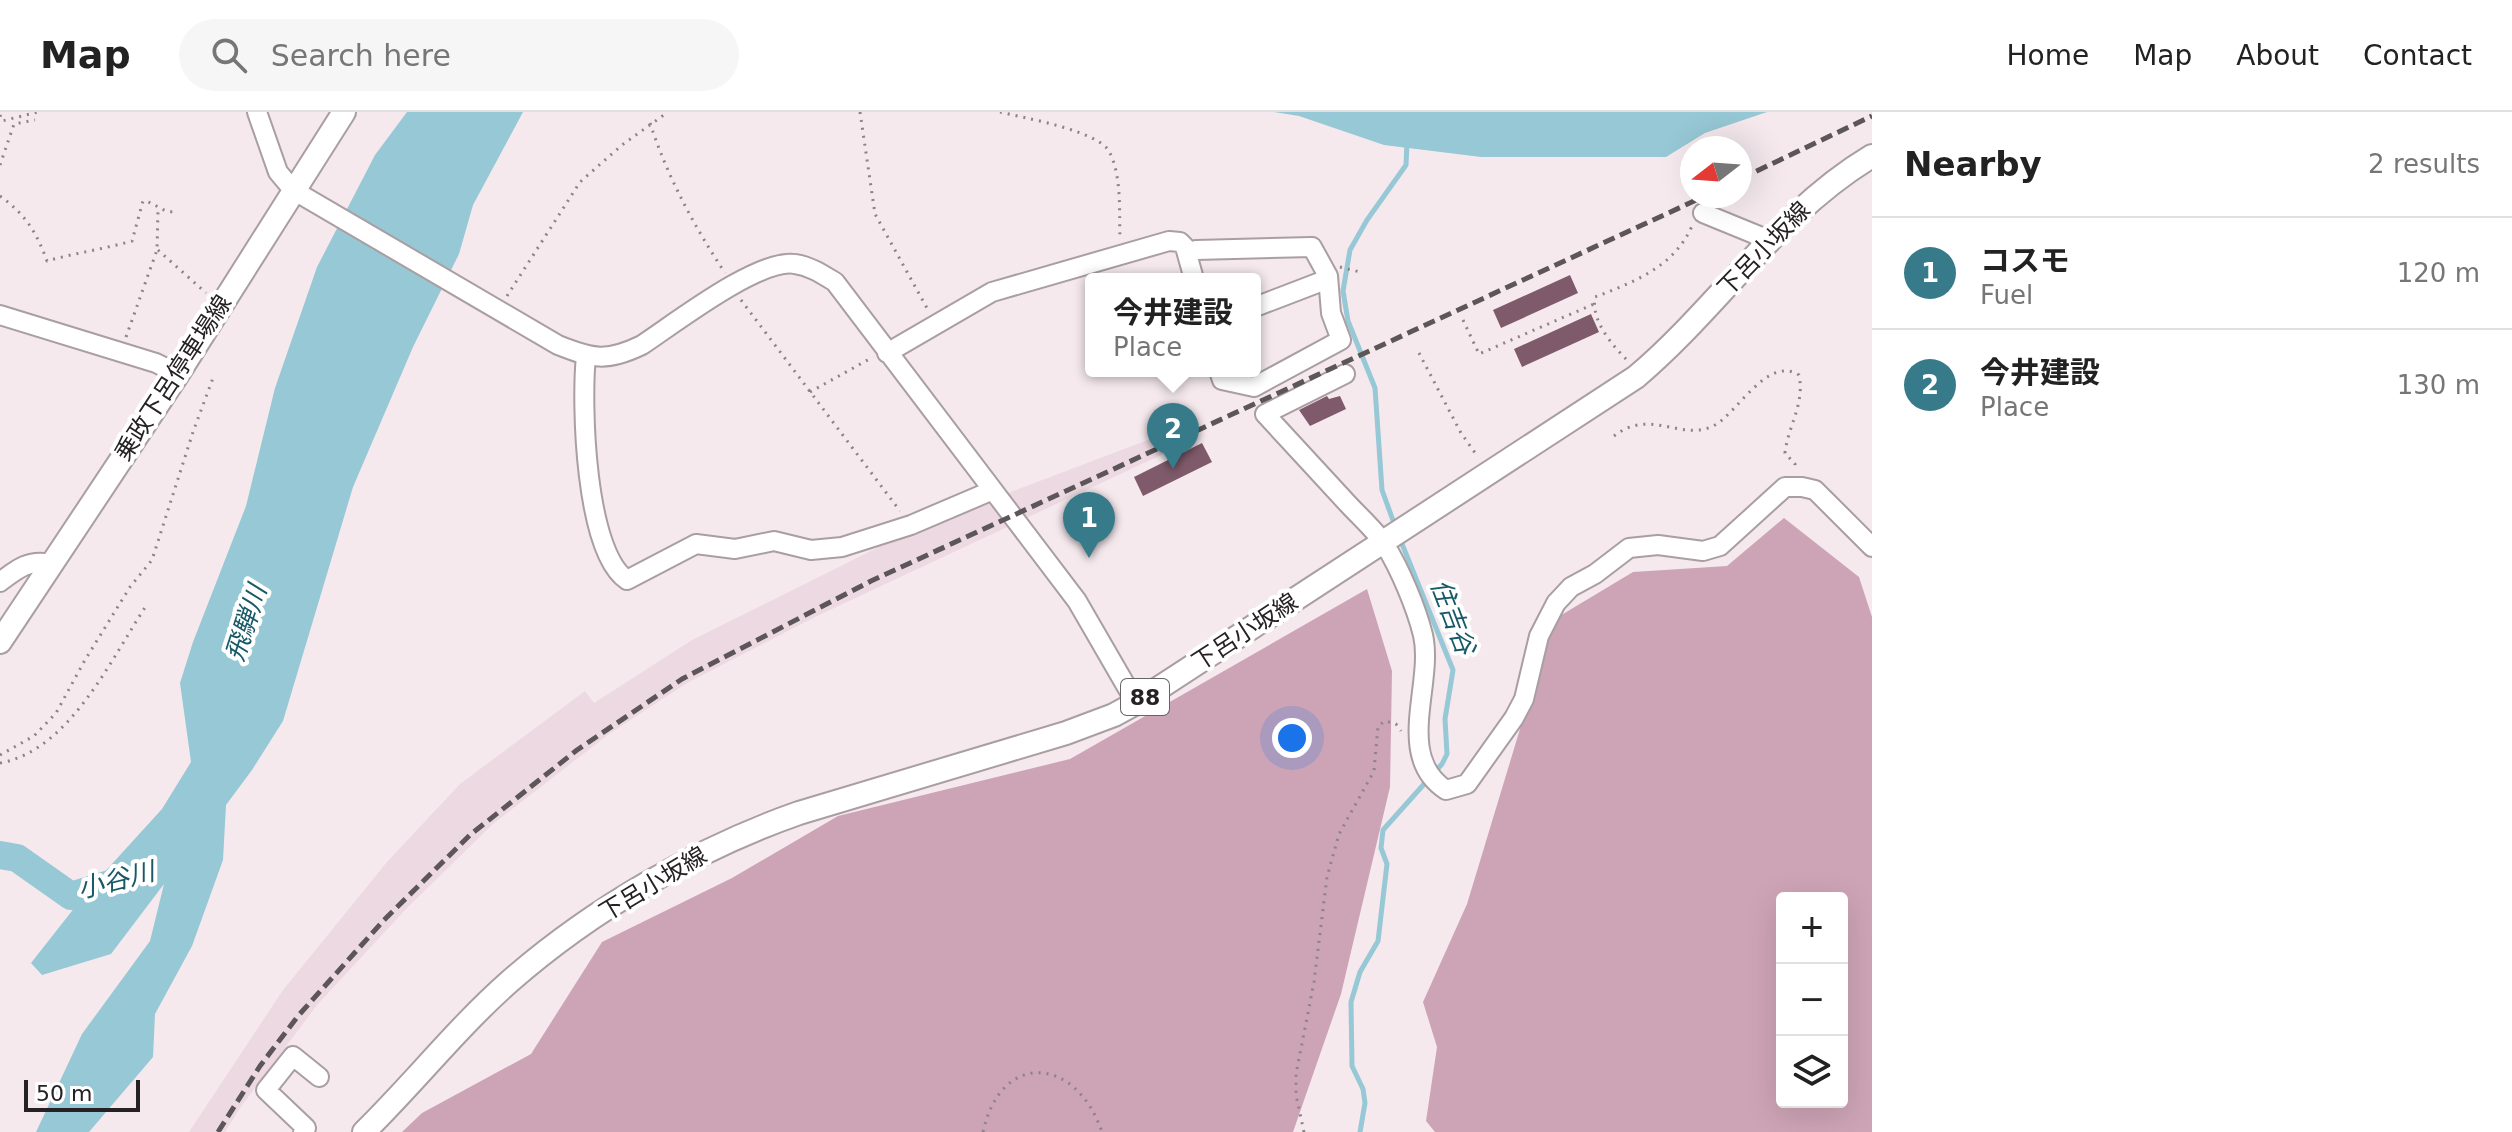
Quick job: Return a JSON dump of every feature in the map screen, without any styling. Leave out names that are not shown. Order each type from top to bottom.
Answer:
[{"type":"main road","name":"乗政下呂停車場線","points":[[0,642],[178,374],[344,112]]},
{"type":"main road","name":"下呂小坂線","points":[[364,1132],[509,982],[607,910],[701,853],[799,813],[1066,733],[1136,703],[1640,373],[1671,346],[1808,202],[1872,156]]},
{"type":"street","points":[[257,112],[278,172],[293,190],[558,345],[586,356],[603,358],[642,345],[734,285],[772,266],[792,263],[814,269],[835,282],[1077,601],[1136,703]]},
{"type":"street","points":[[1703,213],[1769,240]]},
{"type":"street","points":[[886,352],[992,292],[1169,241],[1180,242],[1192,273]]},
{"type":"street","points":[[1187,254],[1196,250],[1312,247],[1328,279],[1331,313],[1341,340],[1254,387],[1222,380],[1221,377]]},
{"type":"street","points":[[1261,305],[1328,279]]},
{"type":"street","points":[[0,315],[156,363],[178,374]]},
{"type":"street","points":[[586,356],[582,390],[594,520],[603,548],[617,573],[627,580],[696,544],[735,549],[774,541],[811,550],[842,547],[911,525],[993,490]]},
{"type":"street","points":[[1345,374],[1265,414],[1384,542],[1398,570],[1422,634],[1426,658],[1420,706],[1421,754],[1437,784],[1446,790],[1467,784],[1514,718],[1524,699],[1539,636],[1556,603],[1571,587],[1595,574],[1629,548],[1658,545],[1703,551],[1720,546],[1785,487],[1793,486],[1815,490],[1872,547]]},
{"type":"street","points":[[0,582],[26,563],[38,561],[51,564]]},
{"type":"street","points":[[303,1132],[306,1128],[266,1090],[293,1056],[319,1077]]},
{"type":"path","points":[[0,115],[2,121],[38,112]]},
{"type":"path","points":[[501,312],[511,288],[580,182],[650,123],[668,112]]},
{"type":"path","points":[[860,112],[875,214],[935,324]]},
{"type":"path","points":[[1000,112],[1070,130],[1104,143],[1110,151],[1116,174],[1121,255]]},
{"type":"path","points":[[0,165],[14,124],[35,120]]},
{"type":"path","points":[[650,123],[658,150],[692,222],[742,302],[911,525]]},
{"type":"path","points":[[0,196],[12,203],[35,232],[47,261],[132,241],[143,201],[171,213],[178,211]]},
{"type":"path","points":[[121,352],[157,250],[158,209]]},
{"type":"path","points":[[1640,373],[1604,333],[1594,304],[1595,297],[1648,276],[1685,242],[1695,219],[1703,213]]},
{"type":"path","points":[[157,250],[208,295],[222,303]]},
{"type":"path","points":[[1463,320],[1479,354],[1594,304]]},
{"type":"path","points":[[810,392],[886,352]]},
{"type":"path","points":[[1419,353],[1461,433],[1489,473]]},
{"type":"path","points":[[1614,436],[1637,424],[1699,430],[1713,427],[1766,379],[1783,371],[1793,371],[1799,375],[1801,383],[1798,413],[1786,439],[1785,453],[1795,464],[1793,486]]},
{"type":"path","points":[[0,755],[34,736],[56,713],[130,587],[152,560],[213,378]]},
{"type":"path","points":[[0,763],[27,753],[64,726],[146,606]]},
{"type":"path","points":[[1304,1132],[1296,1095],[1296,1074],[1314,982],[1327,877],[1339,834],[1374,771],[1378,726],[1385,721],[1396,724],[1404,738]]},
{"type":"path","points":[[983,1132],[994,1101],[1011,1081],[1047,1072],[1066,1079],[1080,1091],[1102,1132]]},
{"type":"shaded area","points":[[1169,432],[1176,448],[819,615],[687,683],[609,734],[494,823],[406,909],[317,1005],[225,1132],[189,1132],[283,990],[387,862],[460,784],[585,691],[594,703],[692,640],[885,544],[987,501]]},
{"type":"shaded area","points":[[1784,518],[1859,577],[1872,617],[1872,1132],[1435,1132],[1426,1121],[1437,1047],[1423,1002],[1467,904],[1553,620],[1633,572],[1727,566]]},
{"type":"shaded area","points":[[1367,589],[1392,671],[1390,787],[1341,994],[1293,1132],[402,1132],[422,1113],[531,1054],[602,942],[732,878],[838,816],[1070,759]]},
{"type":"water","name":"飛騨川","points":[[407,112],[523,112],[473,205],[459,254],[413,347],[353,487],[283,721],[226,805],[223,860],[192,946],[155,1014],[153,1057],[89,1132],[36,1132],[82,1034],[150,941],[164,884],[111,954],[42,975],[31,963],[90,888],[162,809],[191,762],[180,683],[246,506],[275,388],[317,267],[375,155]]},
{"type":"water","points":[[1274,112],[1767,112],[1700,136],[1680,136],[1680,148],[1666,157],[1481,157],[1384,145],[1299,116]]},
{"type":"building","points":[[1570,275],[1578,293],[1501,328],[1493,310]]},
{"type":"building","points":[[1591,314],[1599,332],[1522,367],[1514,349]]},
{"type":"building","points":[[1327,396],[1329,399],[1340,396],[1346,409],[1310,426],[1299,410]]},
{"type":"building","points":[[1202,443],[1212,462],[1143,496],[1134,477]]},
{"type":"waterway","name":"住吉谷","points":[[1395,526],[1382,490],[1375,388],[1348,321],[1343,291],[1350,250],[1406,165],[1407,142]]},
{"type":"waterway","name":"住吉谷","points":[[1360,1132],[1365,1103],[1363,1089],[1352,1066],[1351,1002],[1360,972],[1378,941],[1387,864],[1381,848],[1383,830],[1442,764],[1447,754],[1445,719],[1453,670],[1400,539]]},
{"type":"waterway","name":"小谷川","points":[[0,855],[17,858],[71,896],[123,880]]},
{"type":"railway","points":[[1752,173],[1872,116]]},
{"type":"railway","points":[[218,1132],[260,1066],[298,1016],[384,920],[470,835],[577,750],[682,679],[871,581],[1680,208]]},
{"type":"place","name":"今井建設","points":[[1173,469]]},
{"type":"place","name":"コスモ","points":[[1089,558]]}]
